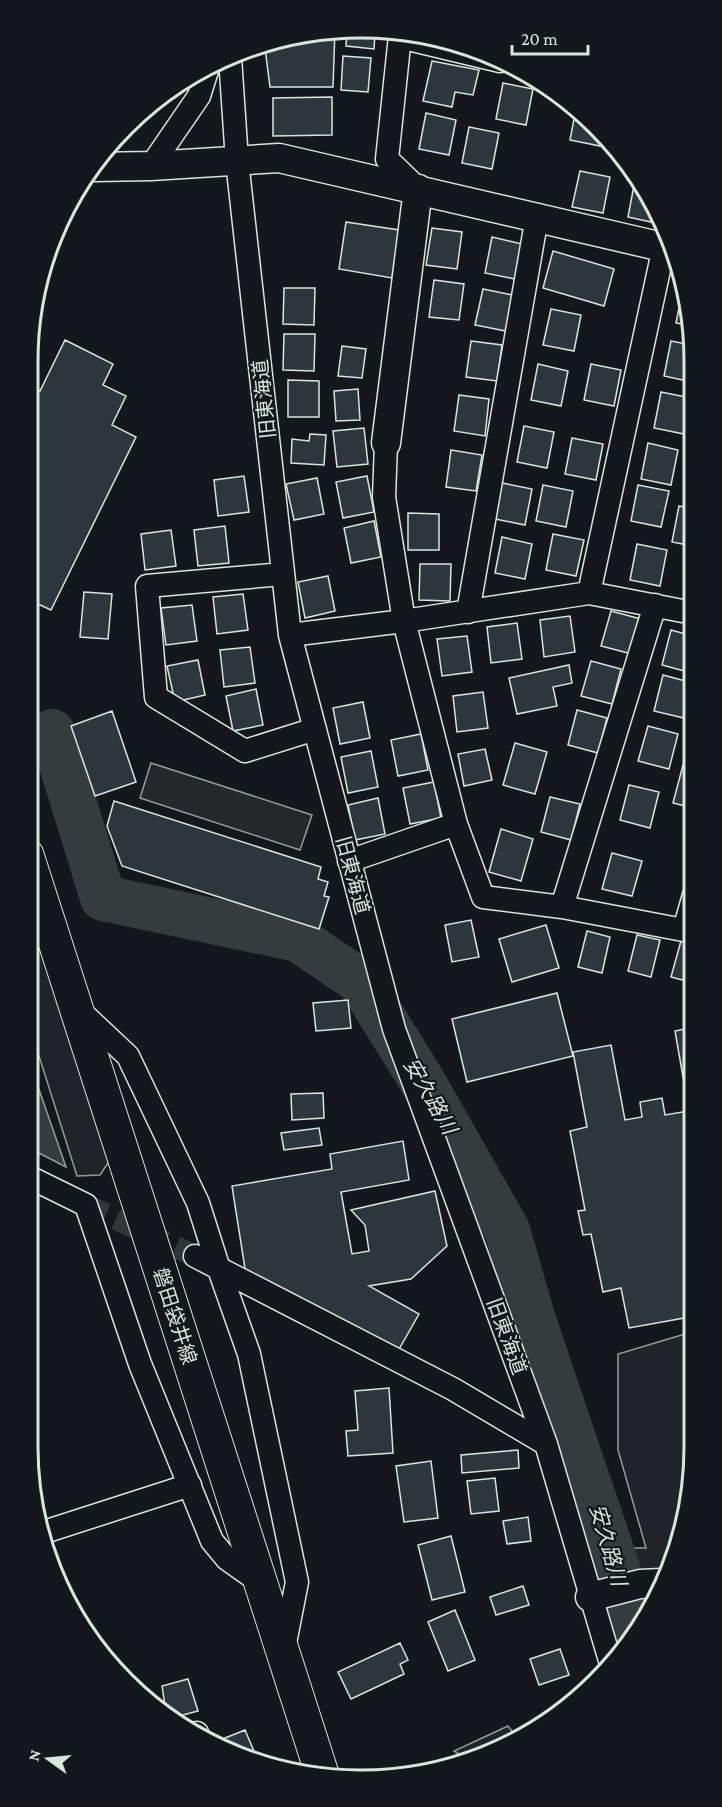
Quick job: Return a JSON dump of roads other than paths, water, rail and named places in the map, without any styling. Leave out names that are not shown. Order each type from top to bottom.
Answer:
[{"type":"main road","name":"磐田袋井線","points":[[38,889],[320,1767]]},
{"type":"street","points":[[400,40],[387,159],[418,189]]},
{"type":"street","name":"旧東海道","points":[[231,65],[237,161],[290,634],[394,1029],[546,1443],[607,1655]]},
{"type":"street","points":[[151,166],[199,96],[205,78]]},
{"type":"street","points":[[102,167],[279,158],[537,217],[662,242]]},
{"type":"street","points":[[418,189],[386,443],[384,497],[404,621],[456,824],[483,897],[562,907],[684,930]]},
{"type":"street","points":[[468,612],[537,217]]},
{"type":"street","points":[[590,593],[665,252]]},
{"type":"street","points":[[283,574],[147,586],[156,697],[245,751],[315,729]]},
{"type":"street","points":[[290,634],[404,621],[590,593],[684,611]]},
{"type":"street","points":[[562,907],[655,605]]},
{"type":"street","points":[[349,861],[456,824]]},
{"type":"street","points":[[76,1006],[128,1056],[198,1203],[249,1354],[297,1582],[283,1652]]},
{"type":"street","points":[[38,1181],[86,1205],[140,1364],[212,1541],[227,1559],[261,1583]]},
{"type":"street","points":[[195,1256],[453,1389],[546,1443]]},
{"type":"street","points":[[49,1531],[190,1485]]},
{"type":"street","points":[[590,1597],[640,1584],[654,1583]]},
{"type":"waterway","name":"安久路川","points":[[52,732],[103,898],[298,939],[360,981],[421,1079],[507,1230],[533,1320],[617,1568],[630,1627]]},
{"type":"tunnel","points":[[86,1205],[195,1256]]}]
